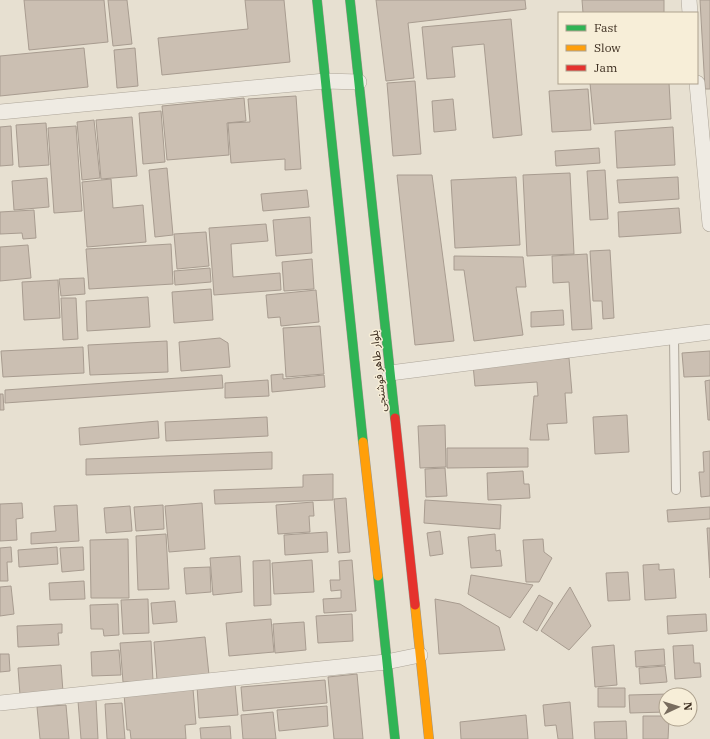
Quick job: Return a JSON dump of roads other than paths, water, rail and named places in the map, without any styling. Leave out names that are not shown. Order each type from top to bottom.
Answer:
[{"type":"street","name":"بلوار طاهر فوشنجی","points":[[318,0],[325,81],[395,739]]},
{"type":"street","name":"بلوار طاهر فوشنجی","points":[[350,0],[429,739]]},
{"type":"street","points":[[689,0],[690,12]]},
{"type":"street","points":[[0,112],[325,81],[359,82]]},
{"type":"street","points":[[697,84],[710,224]]},
{"type":"street","points":[[390,373],[710,332]]},
{"type":"street","points":[[0,703],[386,662],[420,655]]},
{"type":"lane","points":[[674,337],[676,490]]}]
